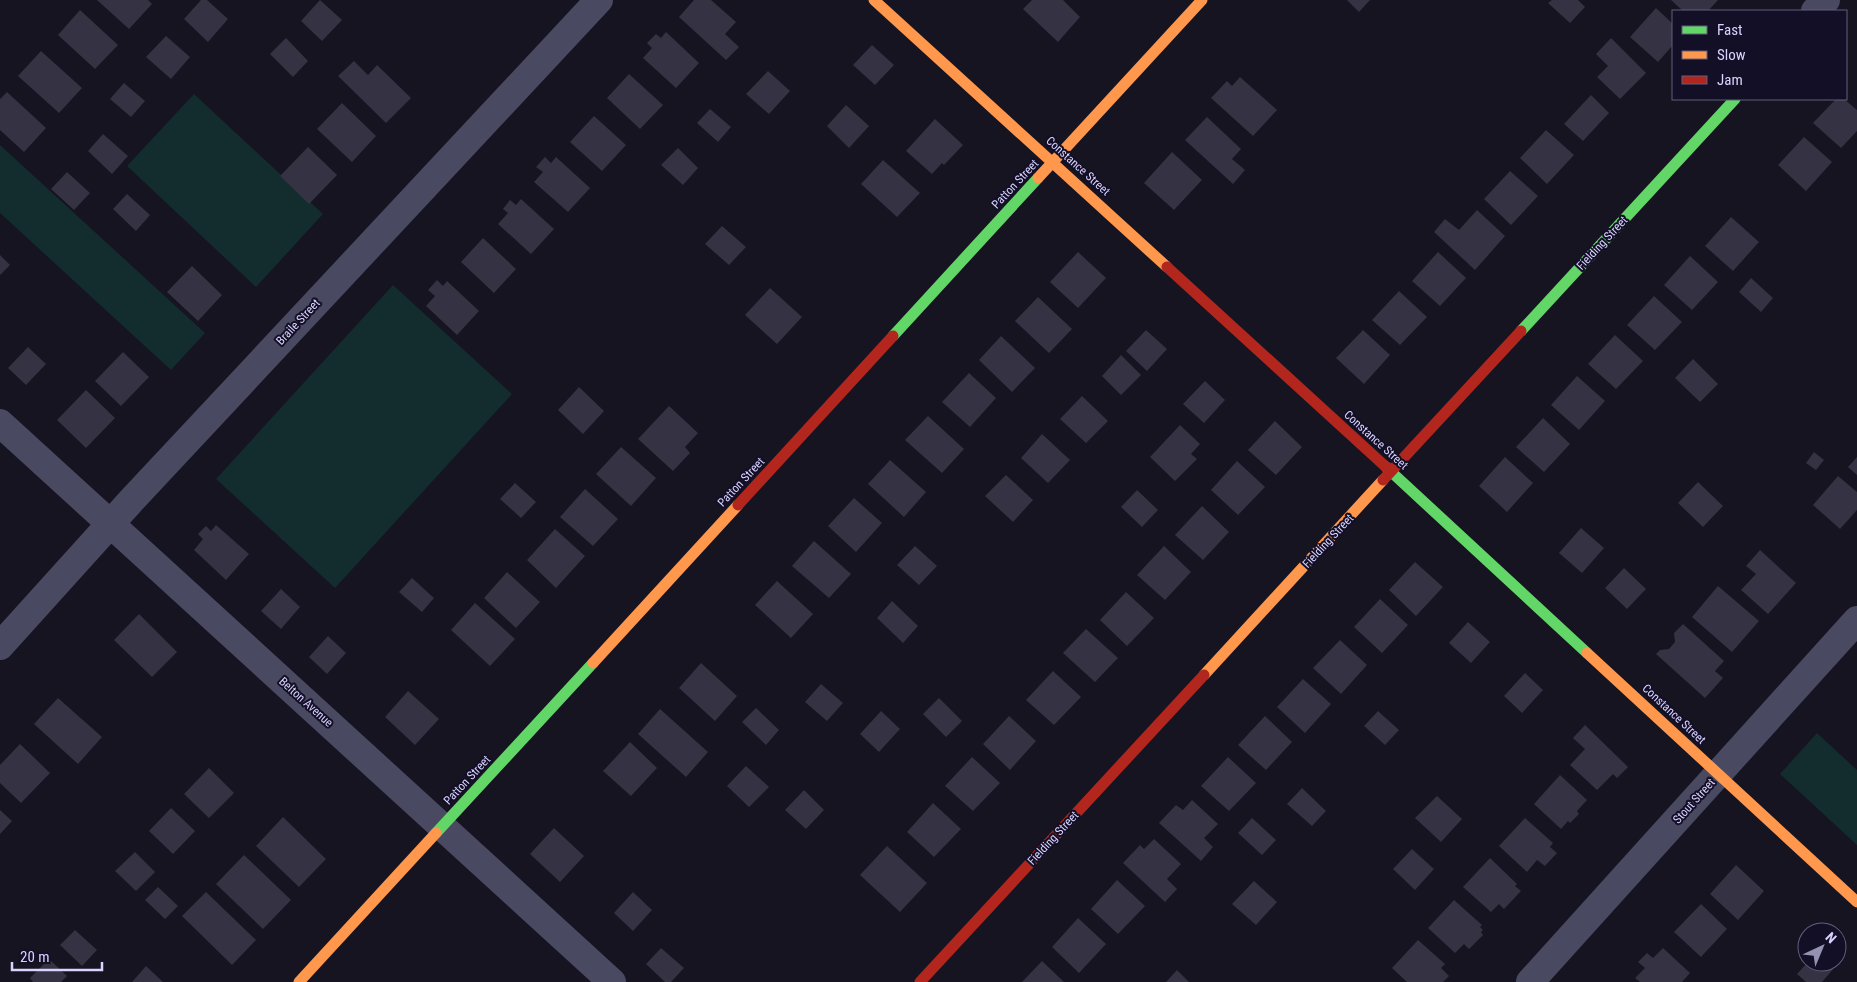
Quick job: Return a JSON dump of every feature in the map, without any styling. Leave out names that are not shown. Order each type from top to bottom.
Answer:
[{"type":"street","name":"Braile Street","points":[[0,646],[111,523],[599,0]]},
{"type":"street","name":"Constance Street","points":[[874,0],[1391,472],[1857,902]]},
{"type":"street","name":"Patton Street","points":[[299,982],[1202,0]]},
{"type":"street","points":[[1816,10],[1826,0]]},
{"type":"street","name":"Fielding Street","points":[[920,982],[1734,100]]},
{"type":"street","name":"Belton Avenue","points":[[0,423],[612,982]]},
{"type":"street","name":"Stout Street","points":[[1530,982],[1857,620]]},
{"type":"green space","points":[[194,94],[323,214],[256,287],[127,166]]},
{"type":"green space","points":[[0,145],[205,333],[171,370],[0,213]]},
{"type":"green space","points":[[393,285],[512,394],[335,588],[216,479]]},
{"type":"green space","points":[[1817,733],[1857,770],[1857,845],[1780,774]]},
{"type":"building","points":[[97,0],[148,0],[152,4],[129,29]]},
{"type":"building","points":[[201,0],[207,0],[228,19],[208,42],[184,19]]},
{"type":"building","points":[[320,0],[342,20],[322,41],[301,21]]},
{"type":"building","points":[[694,0],[711,0],[736,22],[725,34],[739,47],[726,60],[679,17]]},
{"type":"building","points":[[1032,0],[1063,0],[1080,17],[1058,42],[1023,9]]},
{"type":"building","points":[[1347,0],[1370,0],[1359,12]]},
{"type":"building","points":[[1552,0],[1578,0],[1585,7],[1570,23],[1548,3]]},
{"type":"building","points":[[1671,0],[1718,0],[1709,10],[1682,10]]},
{"type":"building","points":[[1656,8],[1672,23],[1672,46],[1658,62],[1630,37]]},
{"type":"building","points":[[80,10],[118,45],[95,69],[58,35]]},
{"type":"building","points":[[666,32],[699,63],[676,88],[643,58],[652,48],[647,43],[656,34],[661,38]]},
{"type":"building","points":[[166,36],[190,57],[171,79],[146,57]]},
{"type":"building","points":[[286,38],[308,61],[293,77],[270,54]]},
{"type":"building","points":[[1611,38],[1646,73],[1620,99],[1597,77],[1608,66],[1596,54]]},
{"type":"building","points":[[872,45],[894,65],[875,85],[853,65]]},
{"type":"building","points":[[41,51],[82,88],[59,113],[18,76]]},
{"type":"building","points":[[354,61],[368,75],[377,65],[411,98],[386,123],[338,76]]},
{"type":"building","points":[[768,71],[790,91],[769,114],[746,94]]},
{"type":"building","points":[[629,74],[663,105],[640,129],[607,98]]},
{"type":"building","points":[[1240,77],[1277,110],[1253,136],[1211,98],[1227,81],[1232,86]]},
{"type":"building","points":[[124,83],[145,101],[131,117],[110,99]]},
{"type":"building","points":[[7,92],[46,128],[24,152],[0,130],[0,99]]},
{"type":"building","points":[[1591,95],[1609,113],[1583,141],[1564,124]]},
{"type":"building","points":[[1835,100],[1845,100],[1857,110],[1857,131],[1841,148],[1813,123]]},
{"type":"building","points":[[342,103],[376,136],[352,162],[317,129]]},
{"type":"building","points":[[846,105],[869,126],[849,148],[827,126]]},
{"type":"building","points":[[710,109],[731,127],[718,142],[697,123]]},
{"type":"building","points":[[594,116],[626,145],[602,171],[570,142]]},
{"type":"building","points":[[1207,117],[1241,149],[1232,159],[1245,170],[1233,184],[1185,140]]},
{"type":"building","points":[[935,119],[963,145],[944,165],[942,163],[932,174],[906,151]]},
{"type":"building","points":[[1546,130],[1574,155],[1547,184],[1520,158]]},
{"type":"building","points":[[103,134],[128,156],[112,174],[88,151]]},
{"type":"building","points":[[1804,137],[1832,162],[1806,191],[1778,165]]},
{"type":"building","points":[[308,147],[337,175],[309,204],[280,176]]},
{"type":"building","points":[[678,148],[698,168],[683,185],[661,165]]},
{"type":"building","points":[[1172,152],[1202,180],[1174,210],[1144,183]]},
{"type":"building","points":[[545,157],[551,163],[556,157],[590,188],[568,212],[534,182],[543,172],[536,167]]},
{"type":"building","points":[[883,160],[920,193],[897,217],[861,184]]},
{"type":"building","points":[[1510,171],[1538,196],[1511,225],[1484,199]]},
{"type":"building","points":[[67,172],[90,193],[74,210],[51,189]]},
{"type":"building","points":[[127,194],[150,215],[136,231],[113,209]]},
{"type":"building","points":[[521,199],[554,229],[531,254],[498,224],[508,213],[503,209],[510,200],[516,205]]},
{"type":"building","points":[[1477,210],[1505,236],[1475,270],[1434,232],[1445,219],[1459,230]]},
{"type":"building","points":[[1731,217],[1759,242],[1733,271],[1705,246]]},
{"type":"building","points":[[722,226],[746,247],[729,265],[705,244]]},
{"type":"building","points":[[483,238],[516,269],[494,293],[461,262]]},
{"type":"building","points":[[1078,252],[1106,278],[1078,308],[1050,282]]},
{"type":"building","points":[[1438,252],[1466,278],[1440,306],[1412,281]]},
{"type":"building","points":[[0,255],[10,265],[0,275]]},
{"type":"building","points":[[1690,256],[1718,282],[1692,310],[1664,285]]},
{"type":"building","points":[[192,266],[222,295],[198,321],[167,292]]},
{"type":"building","points":[[1751,278],[1773,298],[1761,312],[1739,292]]},
{"type":"building","points":[[437,280],[443,286],[447,281],[479,311],[457,335],[426,306],[435,296],[428,290]]},
{"type":"building","points":[[770,288],[802,317],[777,344],[745,315]]},
{"type":"building","points":[[1399,291],[1427,317],[1400,345],[1372,320]]},
{"type":"building","points":[[1654,296],[1682,322],[1655,350],[1627,325]]},
{"type":"building","points":[[1038,297],[1072,329],[1049,353],[1015,321]]},
{"type":"building","points":[[1146,330],[1167,349],[1147,371],[1126,351]]},
{"type":"building","points":[[1363,330],[1390,355],[1364,384],[1336,358]]},
{"type":"building","points":[[1615,335],[1643,361],[1616,389],[1588,364]]},
{"type":"building","points":[[1001,336],[1035,368],[1012,392],[979,360]]},
{"type":"building","points":[[28,347],[46,364],[26,385],[8,368]]},
{"type":"building","points":[[123,352],[149,377],[121,406],[95,381]]},
{"type":"building","points":[[1121,355],[1141,375],[1121,395],[1102,376]]},
{"type":"building","points":[[1693,359],[1718,384],[1700,402],[1675,378]]},
{"type":"building","points":[[969,373],[996,398],[970,427],[942,402]]},
{"type":"building","points":[[1577,376],[1605,401],[1579,430],[1551,405]]},
{"type":"building","points":[[1205,381],[1225,400],[1204,423],[1183,404]]},
{"type":"building","points":[[579,387],[604,411],[583,434],[558,410]]},
{"type":"building","points":[[86,390],[115,418],[86,448],[57,420]]},
{"type":"building","points":[[1082,396],[1108,421],[1086,443],[1060,419]]},
{"type":"building","points":[[669,406],[698,433],[685,447],[690,453],[673,471],[638,439]]},
{"type":"building","points":[[928,416],[964,449],[942,473],[905,440]]},
{"type":"building","points":[[1543,418],[1570,444],[1544,472],[1516,447]]},
{"type":"building","points":[[1275,421],[1302,447],[1276,475],[1248,450]]},
{"type":"building","points":[[1180,425],[1200,444],[1191,454],[1197,459],[1175,481],[1150,457]]},
{"type":"building","points":[[1042,434],[1070,460],[1048,483],[1021,458]]},
{"type":"building","points":[[621,447],[656,478],[631,506],[596,474]]},
{"type":"building","points":[[1814,452],[1824,460],[1816,470],[1806,463]]},
{"type":"building","points":[[1505,457],[1533,483],[1507,512],[1479,486]]},
{"type":"building","points":[[1857,457],[1857,475],[1848,467]]},
{"type":"building","points":[[890,460],[926,492],[904,517],[868,484]]},
{"type":"building","points":[[1237,461],[1265,487],[1238,515],[1211,490]]},
{"type":"building","points":[[1006,475],[1033,500],[1013,522],[985,496]]},
{"type":"building","points":[[1838,476],[1857,492],[1857,510],[1840,529],[1813,505]]},
{"type":"building","points":[[1698,482],[1723,506],[1703,527],[1678,503]]},
{"type":"building","points":[[515,483],[536,502],[521,518],[500,499]]},
{"type":"building","points":[[585,489],[618,519],[593,546],[560,517]]},
{"type":"building","points":[[1137,490],[1158,510],[1142,527],[1121,507]]},
{"type":"building","points":[[854,498],[882,523],[856,552],[828,526]]},
{"type":"building","points":[[1202,506],[1229,532],[1203,560],[1175,535]]},
{"type":"building","points":[[216,525],[249,554],[226,580],[194,550],[203,539],[198,534],[206,526],[211,531]]},
{"type":"building","points":[[1581,528],[1604,548],[1582,573],[1559,553]]},
{"type":"building","points":[[555,529],[585,556],[556,588],[527,560]]},
{"type":"building","points":[[814,541],[851,574],[829,598],[792,566]]},
{"type":"building","points":[[915,546],[937,566],[919,585],[897,565]]},
{"type":"building","points":[[1164,546],[1191,572],[1165,600],[1137,575]]},
{"type":"building","points":[[1760,550],[1796,583],[1768,614],[1741,590],[1756,574],[1746,566]]},
{"type":"building","points":[[1415,562],[1443,587],[1416,616],[1389,590]]},
{"type":"building","points":[[1624,568],[1646,589],[1627,609],[1605,588]]},
{"type":"building","points":[[507,572],[540,602],[516,628],[484,598]]},
{"type":"building","points":[[412,578],[434,598],[422,612],[399,592]]},
{"type":"building","points":[[777,581],[813,614],[791,638],[755,605]]},
{"type":"building","points":[[1718,586],[1759,621],[1732,652],[1692,617]]},
{"type":"building","points":[[281,589],[300,607],[281,629],[261,611]]},
{"type":"building","points":[[1126,592],[1154,618],[1127,646],[1100,620]]},
{"type":"building","points":[[1380,599],[1408,625],[1382,653],[1354,627]]},
{"type":"building","points":[[892,601],[918,626],[903,643],[877,618]]},
{"type":"building","points":[[475,603],[515,639],[490,666],[451,630]]},
{"type":"building","points":[[139,614],[177,652],[152,677],[114,640]]},
{"type":"building","points":[[1468,622],[1490,642],[1471,663],[1449,643]]},
{"type":"building","points":[[1683,624],[1724,661],[1715,671],[1723,678],[1705,698],[1656,654],[1660,650],[1669,649],[1675,642],[1674,633]]},
{"type":"building","points":[[1086,629],[1118,658],[1095,682],[1063,653]]},
{"type":"building","points":[[328,636],[346,653],[327,674],[309,657]]},
{"type":"building","points":[[1340,640],[1367,665],[1341,694],[1313,668]]},
{"type":"building","points":[[701,663],[737,696],[715,721],[679,688]]},
{"type":"building","points":[[1053,671],[1081,697],[1054,725],[1026,700]]},
{"type":"building","points":[[1525,673],[1543,690],[1522,713],[1504,696]]},
{"type":"building","points":[[1303,679],[1331,704],[1305,733],[1277,707]]},
{"type":"building","points":[[821,684],[843,703],[827,721],[805,702]]},
{"type":"building","points":[[408,691],[439,719],[415,745],[385,717]]},
{"type":"building","points":[[58,698],[102,737],[78,764],[34,724]]},
{"type":"building","points":[[939,698],[962,721],[946,737],[923,714]]},
{"type":"building","points":[[756,708],[779,730],[766,745],[742,722]]},
{"type":"building","points":[[660,709],[708,752],[686,777],[638,734]]},
{"type":"building","points":[[881,711],[900,729],[879,752],[860,734]]},
{"type":"building","points":[[1378,711],[1399,730],[1385,745],[1364,726]]},
{"type":"building","points":[[1009,716],[1036,741],[1010,770],[983,744]]},
{"type":"building","points":[[1265,716],[1292,742],[1266,770],[1238,745]]},
{"type":"building","points":[[1585,725],[1628,767],[1617,778],[1613,774],[1597,790],[1570,765],[1585,749],[1573,738]]},
{"type":"building","points":[[630,742],[657,768],[631,796],[603,771]]},
{"type":"building","points":[[20,744],[50,773],[21,803],[0,783],[0,765]]},
{"type":"building","points":[[972,757],[1000,783],[973,811],[945,786]]},
{"type":"building","points":[[1228,757],[1256,783],[1229,811],[1201,786]]},
{"type":"building","points":[[746,766],[769,787],[749,807],[727,786]]},
{"type":"building","points":[[209,768],[234,793],[209,818],[184,794]]},
{"type":"building","points":[[1560,775],[1587,800],[1577,811],[1579,814],[1570,823],[1568,821],[1561,829],[1534,804]]},
{"type":"building","points":[[1302,788],[1326,811],[1312,826],[1287,804]]},
{"type":"building","points":[[804,790],[824,810],[806,829],[785,810]]},
{"type":"building","points":[[1437,796],[1462,819],[1441,842],[1415,818]]},
{"type":"building","points":[[1192,800],[1218,824],[1204,838],[1213,847],[1201,861],[1159,823],[1176,805],[1183,810]]},
{"type":"building","points":[[933,803],[961,829],[934,857],[907,832]]},
{"type":"building","points":[[171,808],[195,831],[173,854],[149,831]]},
{"type":"building","points":[[0,810],[12,821],[0,834]]},
{"type":"building","points":[[283,817],[326,859],[299,887],[256,846]]},
{"type":"building","points":[[1252,818],[1276,840],[1262,855],[1238,833]]},
{"type":"building","points":[[1525,818],[1553,843],[1550,847],[1557,853],[1545,866],[1537,860],[1527,872],[1499,846]]},
{"type":"building","points":[[554,828],[584,856],[560,882],[530,854]]},
{"type":"building","points":[[1154,839],[1181,864],[1167,879],[1177,889],[1165,902],[1123,863],[1140,845],[1144,849]]},
{"type":"building","points":[[887,846],[927,883],[900,912],[860,875]]},
{"type":"building","points":[[1412,849],[1434,869],[1415,890],[1393,869]]},
{"type":"building","points":[[135,852],[155,872],[136,891],[115,871]]},
{"type":"building","points":[[244,855],[291,900],[263,929],[216,884]]},
{"type":"building","points":[[1490,858],[1517,884],[1515,886],[1521,891],[1504,909],[1499,904],[1491,912],[1463,887]]},
{"type":"building","points":[[1736,865],[1764,891],[1738,920],[1710,894]]},
{"type":"building","points":[[1117,880],[1145,906],[1118,934],[1091,909]]},
{"type":"building","points":[[1254,881],[1277,902],[1256,925],[1232,904]]},
{"type":"building","points":[[158,887],[178,906],[165,919],[145,900]]},
{"type":"building","points":[[206,892],[256,940],[232,965],[182,916]]},
{"type":"building","points":[[633,892],[652,910],[633,931],[614,913]]},
{"type":"building","points":[[1454,900],[1482,925],[1480,927],[1483,930],[1481,932],[1483,935],[1469,949],[1464,944],[1455,953],[1428,928]]},
{"type":"building","points":[[1701,904],[1727,929],[1701,957],[1674,932]]},
{"type":"building","points":[[1078,918],[1106,944],[1079,973],[1052,947]]},
{"type":"building","points":[[75,930],[97,950],[82,966],[60,945]]},
{"type":"building","points":[[1418,940],[1445,964],[1441,968],[1449,976],[1443,982],[1407,982],[1392,968]]},
{"type":"building","points":[[661,948],[684,968],[671,982],[665,982],[646,964]]},
{"type":"building","points":[[1663,948],[1690,973],[1682,982],[1640,982],[1635,978],[1645,968],[1638,962],[1647,953],[1653,958]]},
{"type":"building","points":[[49,959],[67,976],[61,982],[33,982],[30,978]]},
{"type":"building","points":[[1042,961],[1064,982],[1022,982]]},
{"type":"building","points":[[146,966],[163,982],[132,982]]},
{"type":"building","points":[[1177,970],[1189,982],[1166,982]]},
{"type":"building","points":[[1799,972],[1831,972],[1822,982],[1806,982],[1797,974]]},
{"type":"traffic: fast","points":[[1521,331],[1734,100]]},
{"type":"traffic: fast","points":[[893,336],[1038,178]]},
{"type":"traffic: fast","points":[[1386,467],[1587,653]]},
{"type":"traffic: fast","points":[[436,833],[593,663]]},
{"type":"traffic: slow","points":[[874,0],[1167,267]]},
{"type":"traffic: slow","points":[[1038,178],[1202,0]]},
{"type":"traffic: slow","points":[[1204,675],[1383,480]]},
{"type":"traffic: slow","points":[[593,663],[738,505]]},
{"type":"traffic: slow","points":[[1587,653],[1857,902]]},
{"type":"traffic: slow","points":[[299,982],[436,833]]},
{"type":"traffic: jam","points":[[1167,267],[1386,467]]},
{"type":"traffic: jam","points":[[1383,480],[1521,331]]},
{"type":"traffic: jam","points":[[738,505],[893,336]]},
{"type":"traffic: jam","points":[[920,982],[1204,675]]}]
